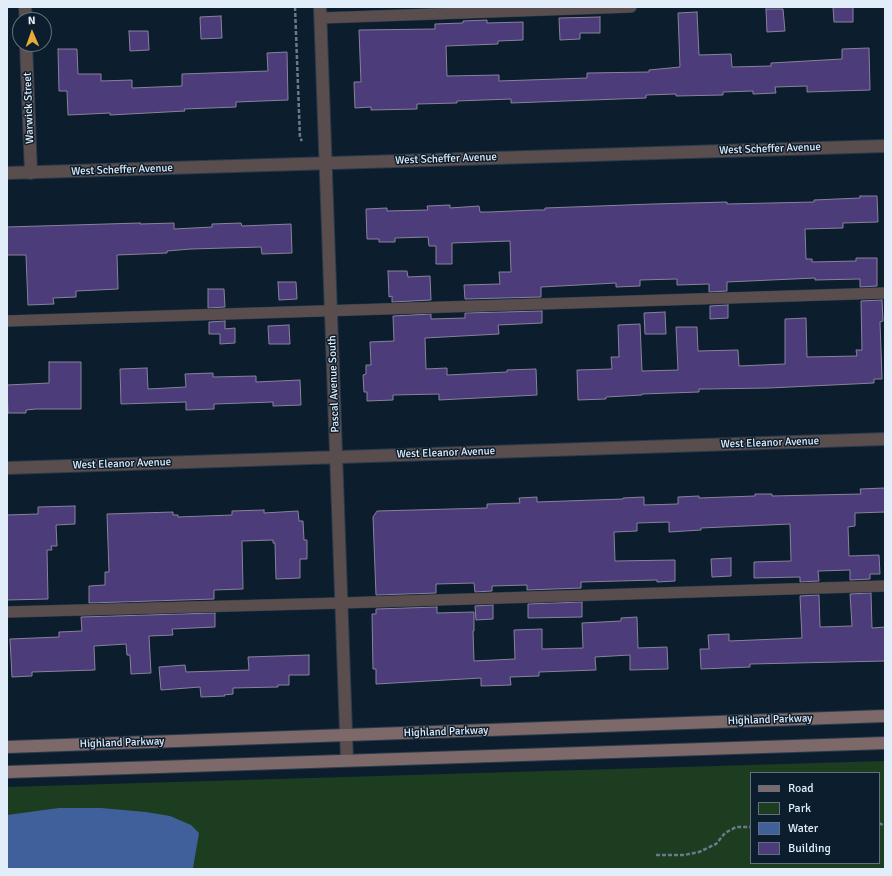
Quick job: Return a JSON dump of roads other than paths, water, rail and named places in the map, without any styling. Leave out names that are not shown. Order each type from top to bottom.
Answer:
[{"type":"street","name":"Pascal Avenue South","points":[[321,12],[347,760]]},
{"type":"street","name":"Warwick Street","points":[[26,52],[31,173]]},
{"type":"street","name":"West Scheffer Avenue","points":[[7,173],[885,146]]},
{"type":"street","name":"West Eleanor Avenue","points":[[7,468],[885,439]]},
{"type":"street","name":"Highland Parkway","points":[[7,747],[885,716]]},
{"type":"street","points":[[7,772],[885,743]]},
{"type":"lane","points":[[321,12],[632,7]]},
{"type":"lane","points":[[7,321],[885,293]]},
{"type":"lane","points":[[7,612],[885,586]]},
{"type":"water","points":[[59,808],[101,808],[146,812],[170,816],[191,825],[199,833],[193,868],[7,869],[7,815]]}]
